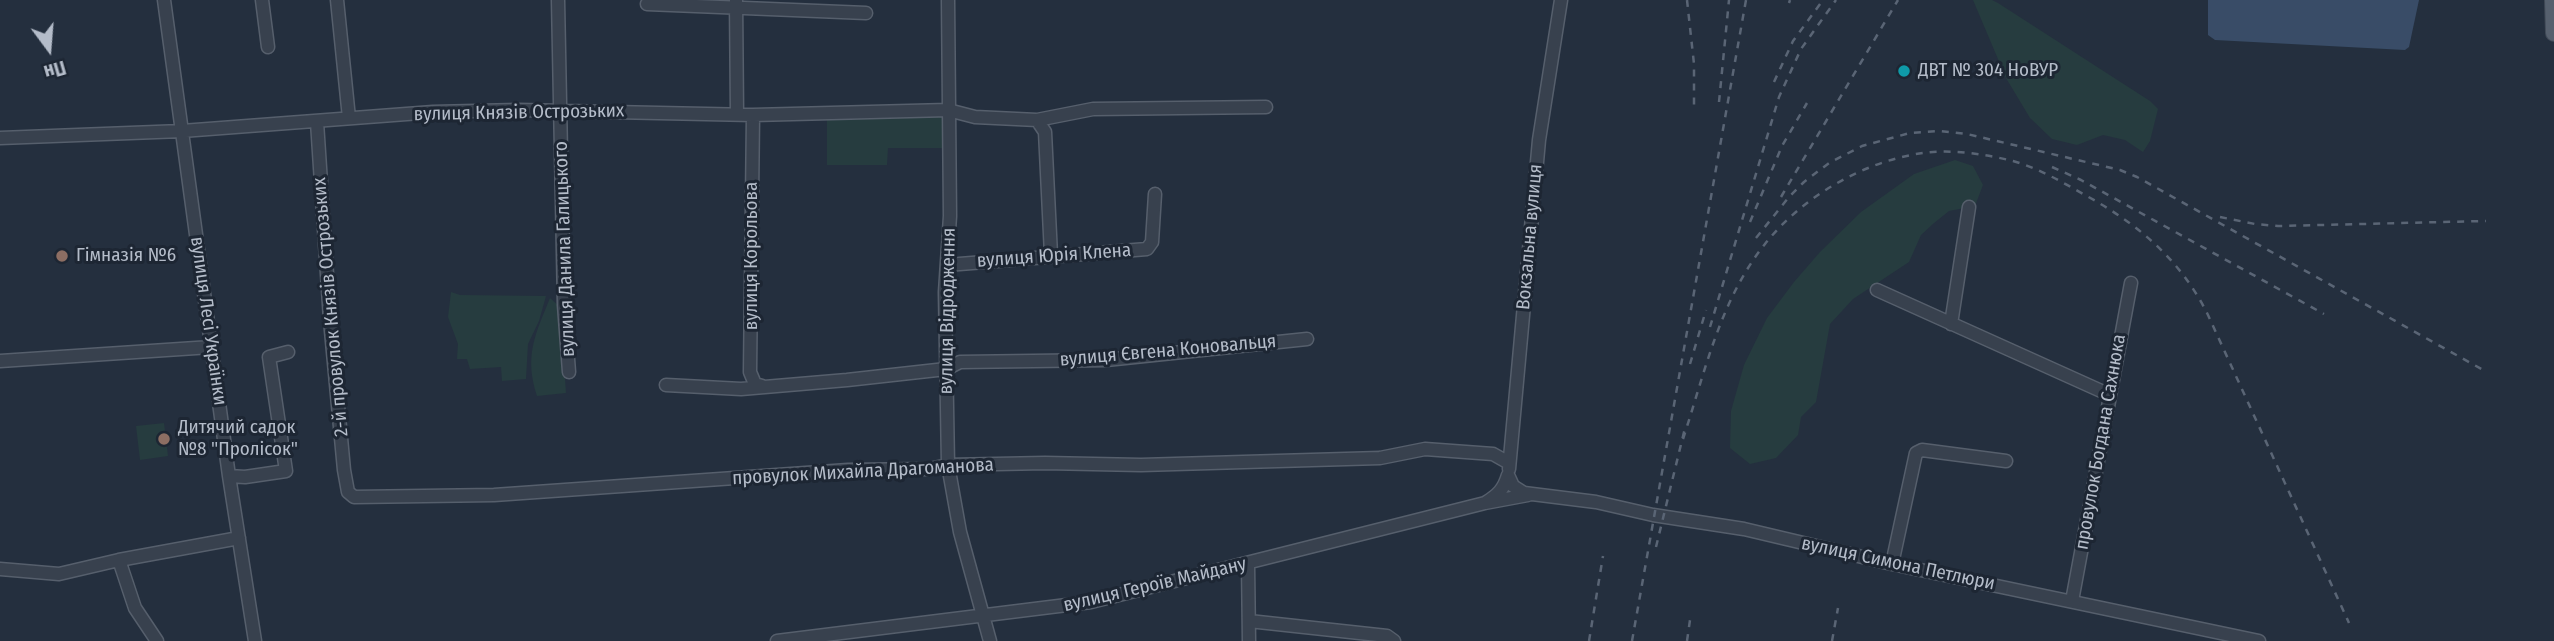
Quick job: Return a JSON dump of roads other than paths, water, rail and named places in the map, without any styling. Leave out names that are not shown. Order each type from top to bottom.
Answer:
[{"type":"main road","points":[[2553,0],[2554,33]]},
{"type":"street","name":"вулиця Лесі Українки","points":[[164,0],[229,476],[255,641]]},
{"type":"street","points":[[262,0],[268,47]]},
{"type":"street","points":[[337,0],[349,118]]},
{"type":"street","name":"вулиця Данила Галицького","points":[[558,0],[564,305],[569,372]]},
{"type":"street","name":"вулиця Відродження","points":[[948,0],[948,465],[960,532],[990,641]]},
{"type":"street","name":"Вокзальна вулиця","points":[[1509,469],[1539,140],[1561,0]]},
{"type":"street","points":[[736,3],[737,114]]},
{"type":"street","points":[[647,4],[736,3],[866,13]]},
{"type":"street","name":"вулиця Князів Острозьких","points":[[0,138],[182,131],[433,112],[561,110],[753,115],[948,110],[975,117],[1037,120],[1093,109],[1266,107]]},
{"type":"street","name":"вулиця Корольова","points":[[753,115],[750,372],[755,384],[766,386]]},
{"type":"street","points":[[1037,120],[1045,132],[1051,256]]},
{"type":"street","name":"2-й провулок Князів Острозьких","points":[[317,122],[330,320],[348,492]]},
{"type":"street","name":"вулиця Юрія Клена","points":[[947,265],[1147,249],[1152,242],[1155,194]]},
{"type":"street","points":[[1951,324],[1969,207]]},
{"type":"street","name":"провулок Богдана Сахнюка","points":[[2072,601],[2131,283]]},
{"type":"street","points":[[1877,290],[2110,395]]},
{"type":"street","name":"вулиця Євгена Коновальця","points":[[666,386],[741,389],[946,369],[960,362],[1106,359],[1307,339]]},
{"type":"street","points":[[0,361],[211,347]]},
{"type":"street","points":[[229,476],[245,477],[286,471],[269,357],[288,352]]},
{"type":"street","name":"провулок Михайла Драгоманова","points":[[348,492],[354,497],[366,498],[494,495],[848,470],[929,469],[948,465],[1141,465],[1380,458],[1425,449],[1493,454],[1509,469],[1513,486],[1524,493],[1536,495]]},
{"type":"street","points":[[1892,564],[1916,453],[1922,450],[2006,461]]},
{"type":"street","points":[[1485,503],[1504,487],[1509,469]]},
{"type":"street","name":"вулиця Симона Петлюри","points":[[1536,495],[1596,502],[1653,515],[1744,529],[1892,564],[2259,641]]},
{"type":"street","name":"вулиця Героїв Майдану","points":[[777,641],[1091,602],[1485,503],[1536,495]]},
{"type":"street","points":[[0,569],[59,574],[239,538]]},
{"type":"street","points":[[119,560],[135,608],[157,641]]},
{"type":"street","points":[[1248,564],[1249,641]]},
{"type":"street","points":[[1249,621],[1387,636],[1394,641]]},
{"type":"water","points":[[2208,0],[2419,0],[2409,47],[2405,50],[2215,40],[2208,35]]},
{"type":"railway","points":[[1687,0],[1694,64],[1694,110]]},
{"type":"railway","points":[[1719,102],[1729,0]]},
{"type":"railway","points":[[1632,641],[1746,0]]},
{"type":"railway","points":[[1774,82],[1793,41],[1823,0]]},
{"type":"railway","points":[[1710,327],[1779,97],[1801,49],[1836,0]]},
{"type":"railway","points":[[1781,197],[1898,0]]},
{"type":"railway","points":[[1750,222],[1782,146],[1807,103]]},
{"type":"railway","points":[[1756,238],[1804,182],[1829,163],[1862,146],[1910,133],[1940,131],[1967,134],[2120,170],[2137,177],[2485,371]]},
{"type":"railway","points":[[1683,439],[1715,337],[1736,289],[1765,244],[1797,211],[1857,173],[1901,157],[1957,152],[2013,161],[2059,180],[2123,218],[2156,245],[2185,277],[2208,315],[2349,623]]},
{"type":"railway","points":[[2052,167],[2081,180],[2324,314]]},
{"type":"railway","points":[[2220,217],[2278,226],[2486,221]]},
{"type":"railway","points":[[1690,364],[1706,310]]},
{"type":"railway","points":[[1656,547],[1685,428]]},
{"type":"railway","points":[[1589,641],[1603,556]]},
{"type":"railway","points":[[1832,641],[1838,608]]},
{"type":"railway","points":[[1687,641],[1690,620]]},
{"type":"place","name":"ДВТ № 304 НоВУР","points":[[1904,71]]},
{"type":"place","name":"Гімназія №6","points":[[62,256]]},
{"type":"place","name":"Дитячий садок №8 \"Пролісок\"","points":[[164,439]]}]
